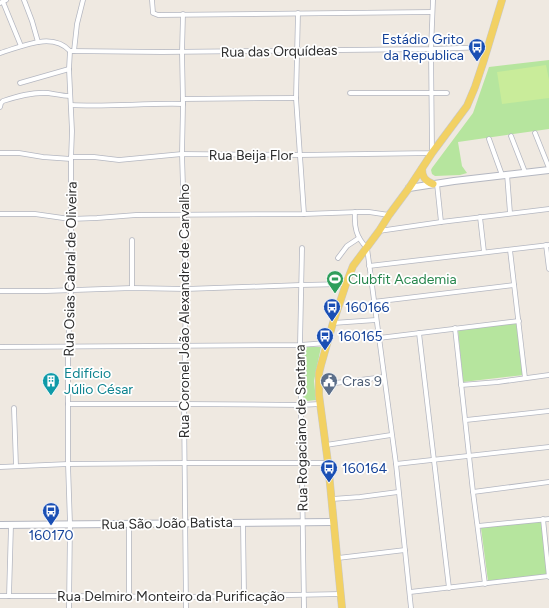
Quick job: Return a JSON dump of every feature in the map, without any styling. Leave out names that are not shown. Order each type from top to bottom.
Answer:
[{"type":"main road","points":[[342,608],[332,499],[320,404],[319,373],[333,323],[353,266],[410,188],[432,153],[467,106],[475,87],[502,0]]},
{"type":"main road","points":[[422,169],[424,179],[435,184]]},
{"type":"street","points":[[24,0],[38,42]]},
{"type":"street","name":"Rua Osias Cabral de Oliveira","points":[[69,608],[70,524],[68,464],[68,347],[71,290],[70,219],[72,131],[69,68],[82,0]]},
{"type":"street","points":[[152,0],[152,11],[154,14],[432,12]]},
{"type":"street","points":[[432,153],[431,49],[433,0]]},
{"type":"street","points":[[3,1],[22,46]]},
{"type":"street","points":[[298,13],[296,98],[304,214]]},
{"type":"street","name":"Rua Coronel João Alexandre de Carvalho","points":[[183,14],[182,154],[186,289],[184,346],[186,608]]},
{"type":"street","points":[[0,51],[38,42],[57,42],[72,51]]},
{"type":"street","name":"Rua das Orquídeas","points":[[72,51],[182,52],[488,47]]},
{"type":"street","points":[[20,82],[69,68]]},
{"type":"street","points":[[0,107],[3,101],[29,93],[46,93],[70,96]]},
{"type":"street","points":[[350,93],[447,93]]},
{"type":"street","points":[[183,99],[296,98]]},
{"type":"street","points":[[71,105],[94,106],[183,104]]},
{"type":"street","points":[[410,188],[549,169],[535,133]]},
{"type":"street","points":[[510,136],[525,172]]},
{"type":"street","points":[[489,139],[505,175],[510,213]]},
{"type":"street","name":"Rua Beija Flor","points":[[0,153],[19,153],[43,157],[94,157],[119,160],[182,154],[300,155],[432,153]]},
{"type":"street","points":[[435,184],[441,222]]},
{"type":"street","points":[[379,231],[549,209]]},
{"type":"street","points":[[355,212],[357,233],[361,242],[367,248],[373,302],[396,464],[411,608]]},
{"type":"street","points":[[0,214],[35,214],[70,219],[136,215],[304,214],[355,212],[369,212],[389,215]]},
{"type":"street","points":[[480,217],[484,252]]},
{"type":"street","points":[[338,258],[347,246],[359,238]]},
{"type":"street","points":[[132,240],[132,288]]},
{"type":"street","points":[[369,266],[548,245],[549,269]]},
{"type":"street","name":"Rua Rogaciano de Santana","points":[[302,248],[300,345],[304,608]]},
{"type":"street","points":[[510,250],[525,378]]},
{"type":"street","points":[[0,291],[132,288],[186,289],[346,284]]},
{"type":"street","points":[[373,302],[514,285]]},
{"type":"street","points":[[333,323],[376,320]]},
{"type":"street","points":[[379,338],[519,321]]},
{"type":"street","points":[[455,328],[485,584]]},
{"type":"street","points":[[419,333],[449,588]]},
{"type":"street","points":[[0,347],[300,345],[327,343]]},
{"type":"street","points":[[461,385],[549,375]]},
{"type":"street","points":[[319,385],[384,377]]},
{"type":"street","points":[[68,404],[320,404]]},
{"type":"street","points":[[14,408],[16,466]]},
{"type":"street","points":[[466,420],[549,411]]},
{"type":"street","points":[[326,445],[391,435]]},
{"type":"street","points":[[396,464],[549,447]]},
{"type":"street","points":[[0,467],[68,464],[328,463]]},
{"type":"street","points":[[474,492],[549,482]]},
{"type":"street","points":[[332,499],[398,492]]},
{"type":"street","points":[[478,526],[549,519]]},
{"type":"street","points":[[410,592],[549,577],[543,520]]},
{"type":"street","name":"Rua São João Batista","points":[[0,525],[243,523],[303,521],[333,522]]},
{"type":"street","points":[[243,523],[244,596]]},
{"type":"street","points":[[129,524],[129,597]]},
{"type":"street","points":[[9,596],[12,525]]},
{"type":"street","points":[[338,558],[405,550]]},
{"type":"street","name":"Rua Delmiro Monteiro da Purificação","points":[[0,596],[186,597],[341,594]]},
{"type":"green space","points":[[549,60],[549,129],[458,142],[462,166],[467,173],[460,175],[435,176],[432,174],[432,168],[473,113],[489,67]]},
{"type":"green space","points":[[546,65],[549,80],[549,98],[502,104],[497,72]]},
{"type":"green space","points":[[518,322],[524,375],[463,382],[458,330]]},
{"type":"green space","points":[[298,347],[321,347],[314,381],[316,400],[298,402]]},
{"type":"green space","points":[[542,520],[549,574],[488,581],[481,528]]},
{"type":"place","name":"Estádio Grito da Republica","points":[[477,62]]},
{"type":"place","name":"Clubfit Academia","points":[[335,294]]},
{"type":"place","name":"160166","points":[[332,322]]},
{"type":"place","name":"160165","points":[[325,351]]},
{"type":"place","name":"Edifício Júlio César","points":[[51,396]]},
{"type":"place","name":"Cras 9","points":[[329,396]]},
{"type":"place","name":"160164","points":[[329,483]]},
{"type":"place","name":"160170","points":[[51,526]]}]
